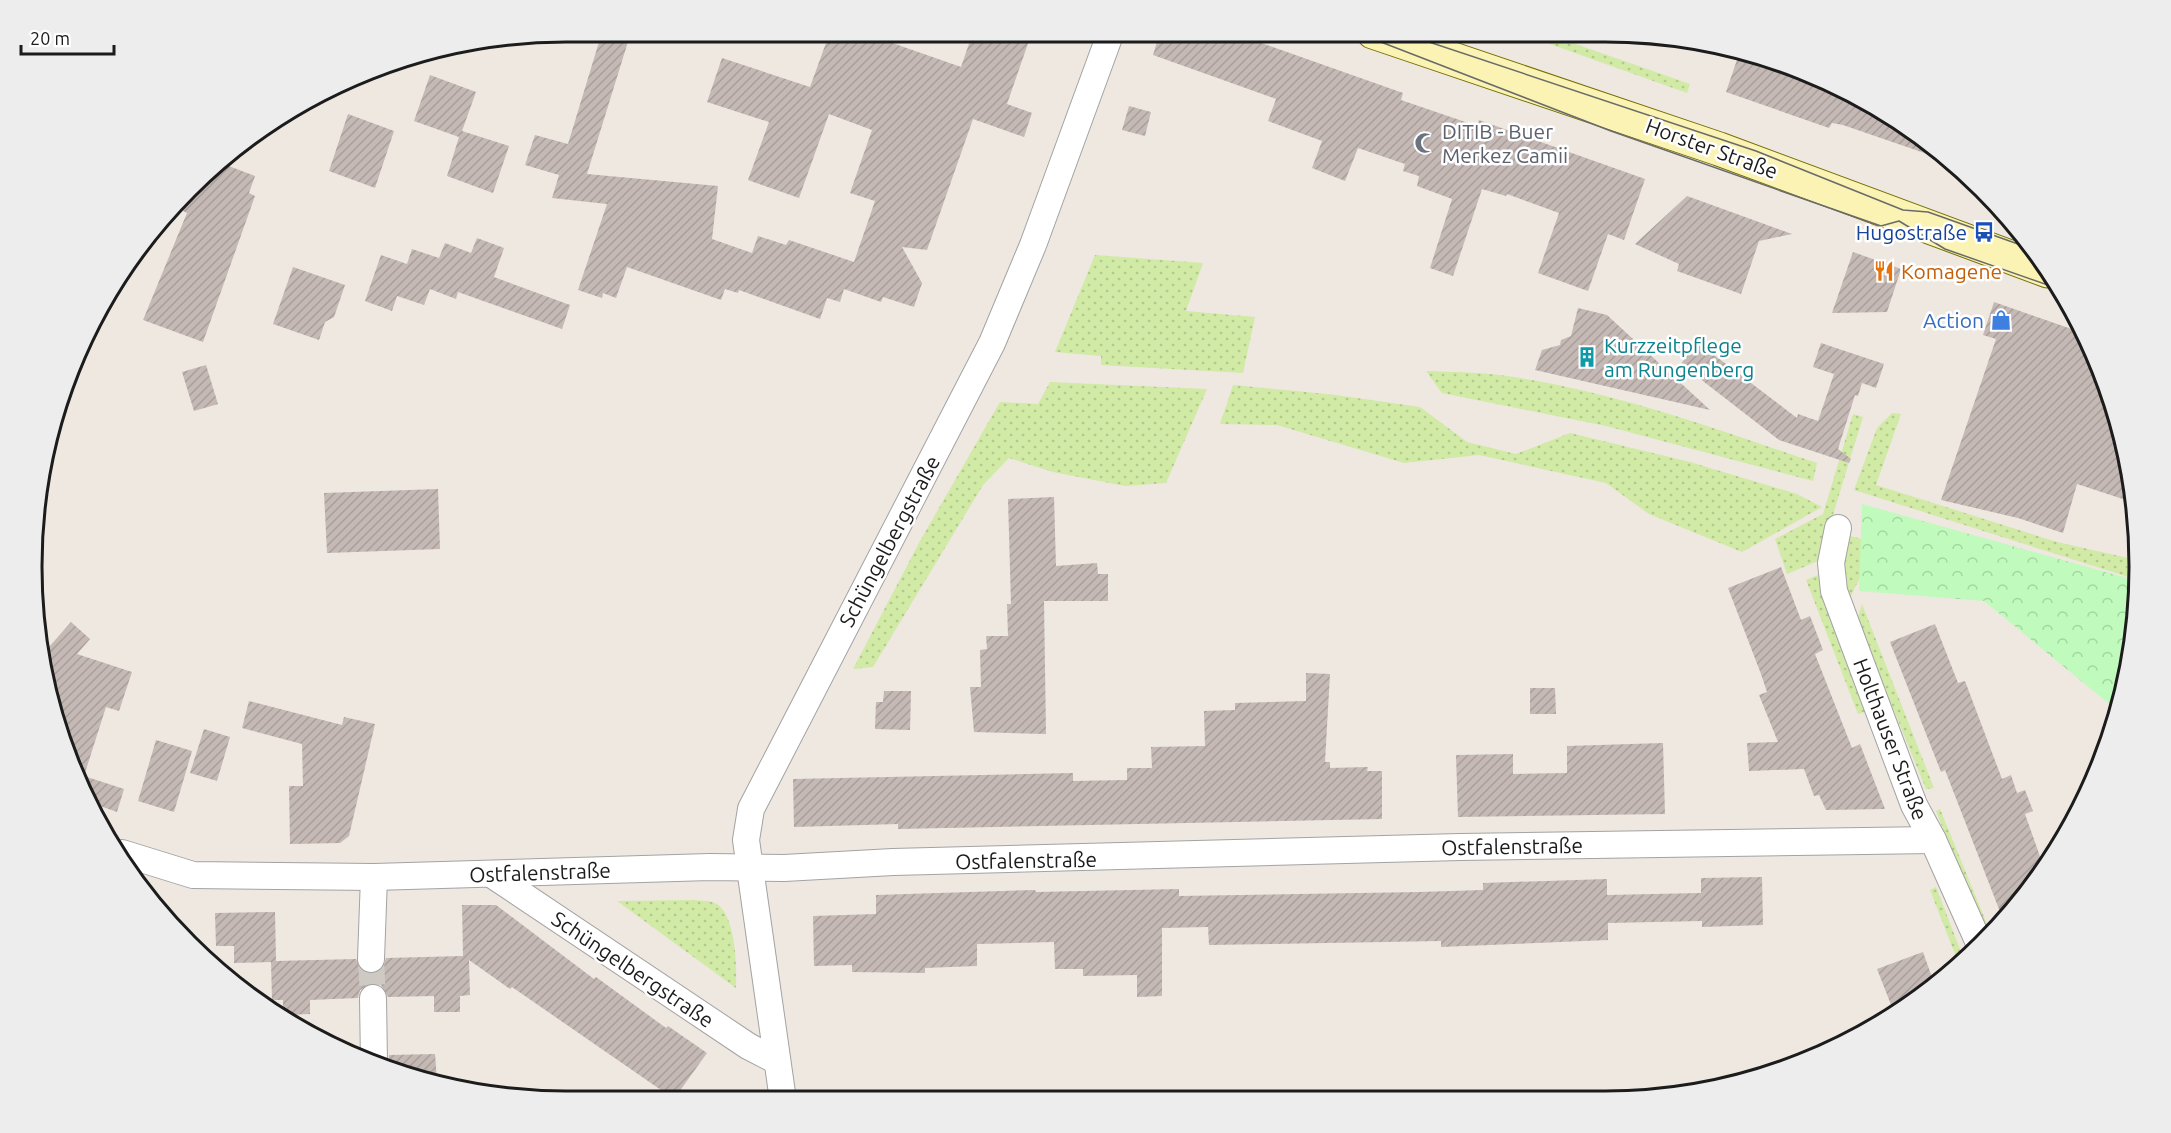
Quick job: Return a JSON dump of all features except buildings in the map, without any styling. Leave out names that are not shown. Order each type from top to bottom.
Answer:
[{"type":"main road","name":"Horster Straße","points":[[1402,42],[1719,149],[2035,266]]},
{"type":"street","name":"Schüngelbergstraße","points":[[782,1091],[746,840],[751,808],[992,343],[1033,245],[1108,42]]},
{"type":"street","name":"Holthauser Straße","points":[[1838,528],[1831,563],[1834,591],[1914,805],[1933,840],[1976,936]]},
{"type":"street","name":"Ostfalenstraße","points":[[128,855],[193,875],[374,877],[1460,847],[1933,840]]},
{"type":"street","name":"Schüngelbergstraße","points":[[491,874],[748,1046],[777,1061]]},
{"type":"street","points":[[371,958],[374,877]]},
{"type":"street","points":[[373,998],[374,1054]]},
{"type":"green space","points":[[1544,42],[1570,42],[1690,84],[1687,93]]},
{"type":"green space","points":[[1095,255],[1203,263],[1186,311],[1255,317],[1243,373],[1101,365],[1101,356],[1055,352]]},
{"type":"green space","points":[[1426,371],[1499,375],[1540,381],[1660,411],[1817,463],[1813,481],[1606,426],[1442,393]]},
{"type":"green space","points":[[1050,382],[1207,389],[1166,483],[1125,486],[1053,472],[1009,458],[983,485],[873,667],[853,669],[920,541],[1000,402],[1038,404]]},
{"type":"green space","points":[[1233,385],[1336,395],[1420,407],[1467,442],[1516,454],[1570,433],[1690,462],[1797,494],[1822,507],[1742,552],[1649,514],[1606,483],[1479,455],[1404,463],[1277,425],[1220,424]]},
{"type":"green space","points":[[1892,413],[1901,414],[1876,485],[2057,542],[2129,558],[2129,577],[1854,490],[1877,428]]},
{"type":"green space","points":[[1853,414],[1863,417],[1827,534],[1825,558],[1787,574],[1775,539],[1823,514]]},
{"type":"green space","points":[[1862,504],[2129,578],[2125,635],[2110,705],[1984,601],[1859,591]]},
{"type":"green space","points":[[1843,534],[1888,546],[1864,570],[1845,607],[1839,586]]},
{"type":"green space","points":[[1818,575],[1871,710],[1858,714],[1806,580]]},
{"type":"green space","points":[[1862,604],[1934,788],[1926,789],[1857,620]]},
{"type":"green space","points":[[1940,809],[1987,924],[1985,926],[1980,923],[1936,811]]},
{"type":"green space","points":[[1936,887],[1961,951],[1956,956],[1930,890]]},
{"type":"green space","points":[[694,900],[717,904],[728,920],[734,943],[736,988],[617,901]]},
{"type":"tunnel","points":[[371,959],[373,998]]},
{"type":"tram line","points":[[1381,42],[1611,131],[1881,226],[1899,221],[1945,249],[2047,285]]},
{"type":"tram line","points":[[1429,42],[1756,151],[1903,210],[1928,212],[2019,244]]},
{"type":"place","name":"DITIB - Buer Merkez Camii","points":[[1425,143]]},
{"type":"place","name":"Hugostraße","points":[[1984,232]]},
{"type":"place","name":"Komagene","points":[[1884,271]]},
{"type":"place","name":"Action","points":[[2001,320]]},
{"type":"place","name":"Kurzzeitpflege am Rungenberg","points":[[1587,357]]}]
